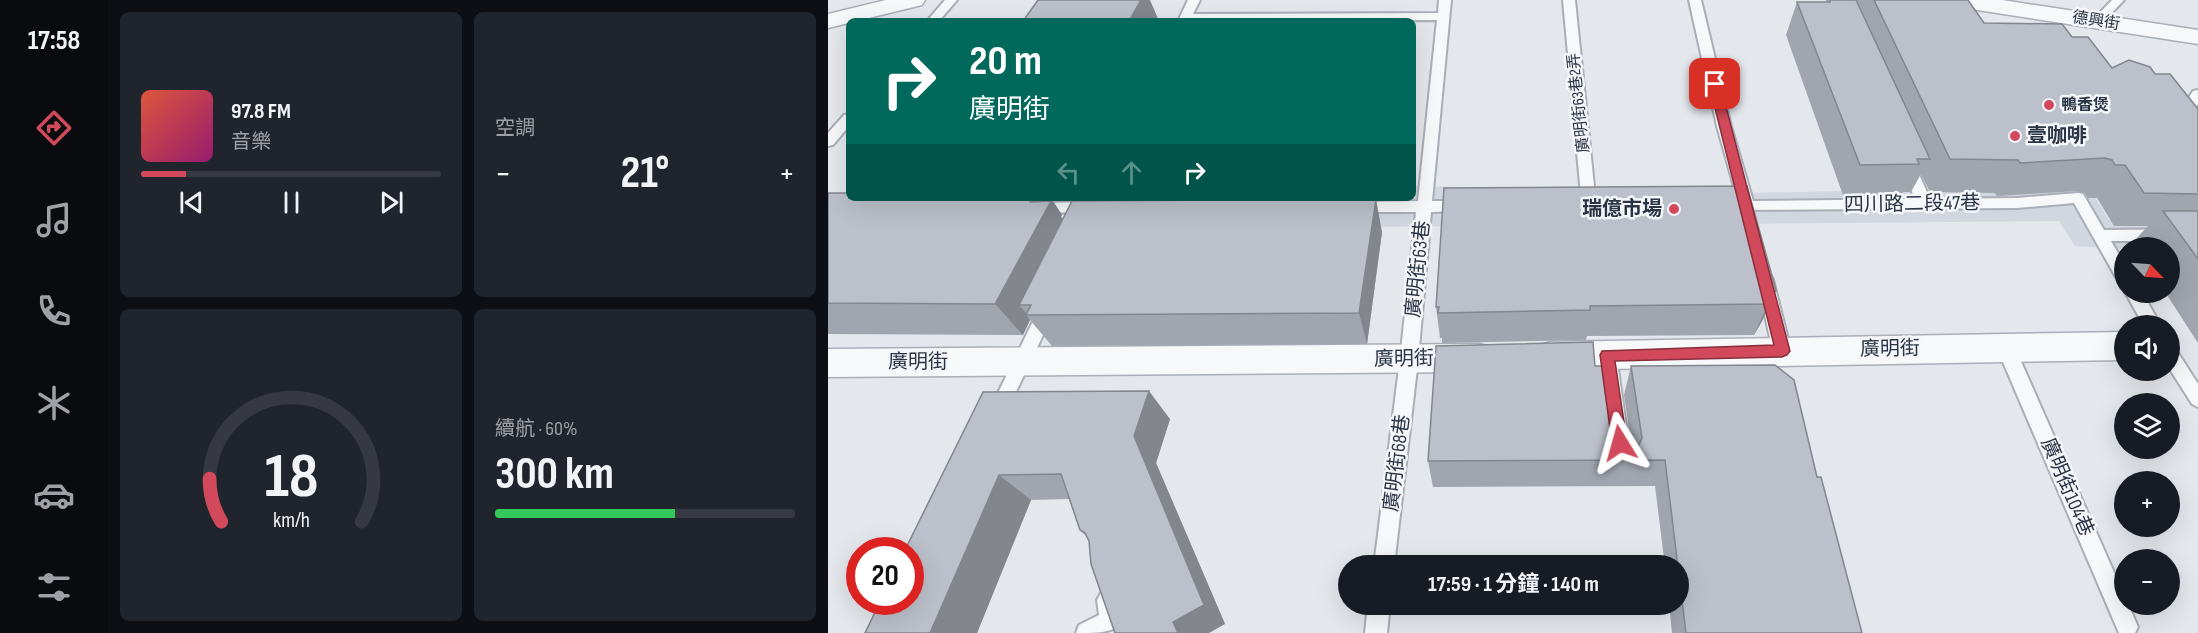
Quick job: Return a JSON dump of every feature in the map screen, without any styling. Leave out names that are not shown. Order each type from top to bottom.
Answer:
[{"type":"street","points":[[828,21],[914,0]]},
{"type":"street","name":"德興街","points":[[1961,0],[1998,3],[2097,22],[2198,37]]},
{"type":"street","name":"廣明街","points":[[828,363],[1409,360],[1607,355],[1787,368],[2007,348],[2114,346]]},
{"type":"lane","points":[[936,18],[951,0]]},
{"type":"lane","points":[[1185,18],[1194,0]]},
{"type":"lane","name":"廣明街63巷","points":[[1409,360],[1445,0]]},
{"type":"lane","name":"廣明街63巷2弄","points":[[1569,0],[1589,206]]},
{"type":"lane","points":[[1695,0],[1748,212],[1713,206]]},
{"type":"lane","points":[[2097,22],[2118,0]]},
{"type":"lane","points":[[1356,18],[1443,16]]},
{"type":"lane","points":[[2198,94],[2179,124],[2198,149]]},
{"type":"lane","points":[[828,120],[846,119]]},
{"type":"lane","points":[[828,142],[846,121]]},
{"type":"lane","points":[[1902,152],[1925,204]]},
{"type":"lane","name":"四川路二段47巷","points":[[1748,212],[1925,204],[2017,203],[2078,198],[2099,236]]},
{"type":"lane","points":[[1026,208],[1101,204]]},
{"type":"lane","points":[[1086,228],[1101,204]]},
{"type":"lane","points":[[1341,207],[1483,206]]},
{"type":"lane","points":[[2099,236],[2198,235]]},
{"type":"lane","points":[[2099,236],[2114,261]]},
{"type":"lane","points":[[1760,262],[1787,368]]},
{"type":"lane","points":[[992,425],[1052,300]]},
{"type":"lane","name":"廣明街104巷","points":[[2007,348],[2127,627]]},
{"type":"lane","points":[[1607,355],[1623,465]]},
{"type":"lane","name":"廣明街68巷","points":[[1385,555],[1409,360]]},
{"type":"lane","points":[[2180,370],[2198,399]]},
{"type":"lane","points":[[1087,633],[1111,620],[1106,575]]},
{"type":"lane","points":[[1376,633],[1378,615]]},
{"type":"shaded area","name":"瑞億市場","points":[[1416,186],[1748,193],[2088,186],[2109,220],[2198,221],[2198,253],[2180,250],[2180,237],[2114,237],[2114,248],[2075,246],[2059,221],[1246,228],[1246,201],[1416,201]]},
{"type":"building","points":[[1038,0],[1141,0],[1131,18],[1025,18]]},
{"type":"building","points":[[1830,0],[1856,0],[1930,159],[1917,159],[1919,164],[1860,165],[1797,2],[1830,2]]},
{"type":"building","points":[[1874,0],[1968,0],[1984,23],[2062,24],[2072,37],[2088,37],[2112,68],[2129,60],[2150,67],[2155,74],[2170,74],[2198,109],[2198,194],[2144,193],[2125,165],[2115,165],[2112,160],[2105,158],[2020,163],[2018,160],[1950,159]]},
{"type":"building","points":[[1747,186],[1776,290],[1768,304],[1590,306],[1590,310],[1438,313],[1439,307],[1436,307],[1444,188]]},
{"type":"building","points":[[828,193],[846,193],[846,201],[1051,201],[995,304],[828,303]]},
{"type":"building","points":[[1072,201],[1376,201],[1359,313],[1026,315],[1031,305],[1019,305]]},
{"type":"building","points":[[2163,211],[2198,211],[2198,259]]},
{"type":"building","points":[[1593,342],[1595,366],[1607,366],[1618,439],[1622,447],[1629,450],[1638,447],[1642,438],[1631,366],[1775,365],[1794,380],[1817,477],[1821,477],[1862,633],[1686,633],[1684,615],[1689,615],[1689,555],[1677,555],[1665,460],[1428,461],[1436,346]]},
{"type":"building","points":[[1149,391],[1134,436],[1204,605],[1173,622],[1178,633],[1115,633],[1091,564],[1089,541],[1085,533],[1080,530],[1061,474],[999,475],[930,633],[865,633],[874,615],[924,615],[924,537],[911,537],[983,392]]},
{"type":"place","name":"鴨香煲","points":[[2049,105]]},
{"type":"place","name":"壹咖啡","points":[[2015,136]]},
{"type":"place","name":"瑞億市場","points":[[1674,209]]},
{"type":"route","points":[[1620,443],[1607,355],[1782,351],[1715,84]]}]
